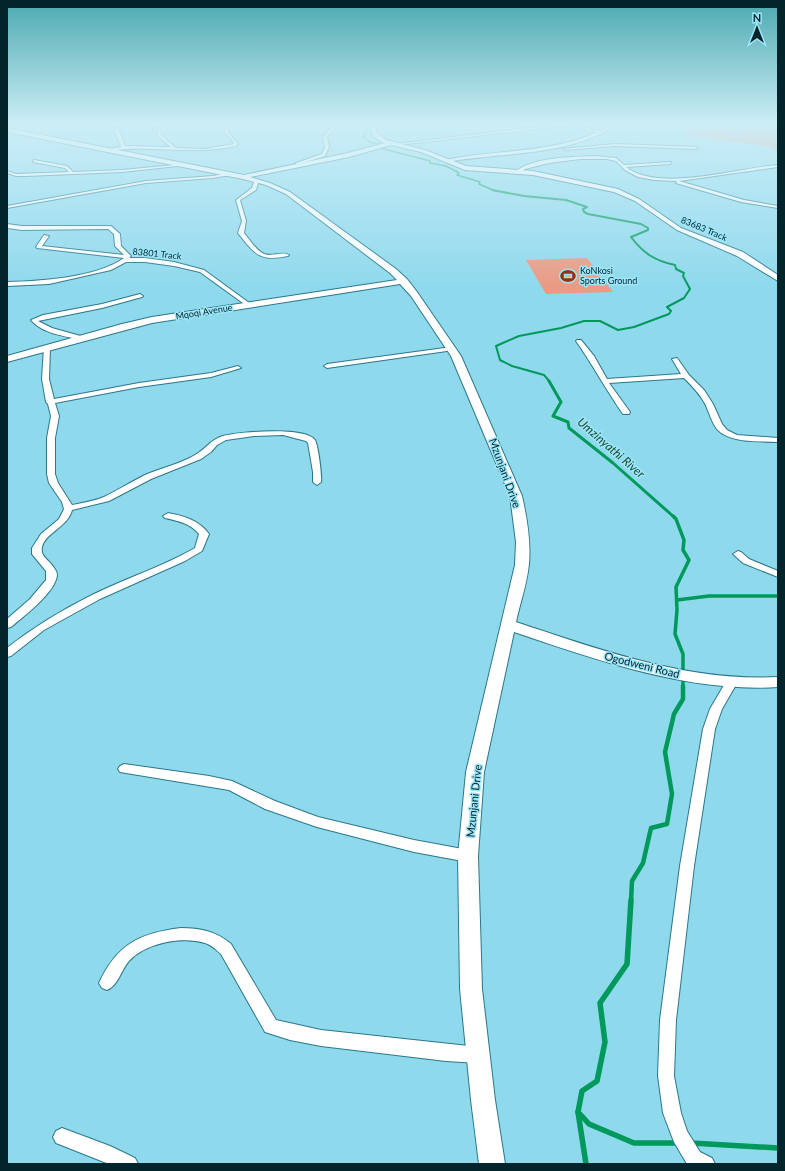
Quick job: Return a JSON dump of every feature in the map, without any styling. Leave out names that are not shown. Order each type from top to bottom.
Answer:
[{"type":"main road","name":"Mzunjani Drive","points":[[244,178],[275,186],[288,193],[385,264],[404,281],[452,349],[468,381],[516,496],[523,542],[522,566],[475,772],[468,856],[471,989],[492,1164]]},
{"type":"main road","points":[[250,179],[254,178]]},
{"type":"main road","name":"83683 Track","points":[[557,178],[621,191],[637,200],[679,229],[740,254],[778,278]]},
{"type":"main road","name":"Mqoqi Avenue","points":[[7,359],[152,320],[404,281]]},
{"type":"main road","name":"Ogodweni Road","points":[[509,625],[598,654],[709,681],[732,683],[778,682]]},
{"type":"street","points":[[7,207],[146,182],[204,178]]},
{"type":"street","points":[[646,178],[689,184],[755,204],[778,208]]},
{"type":"street","points":[[664,180],[691,178]]},
{"type":"street","points":[[250,179],[254,189],[238,200],[244,221],[241,228],[241,233],[261,255],[272,257],[286,255]]},
{"type":"street","points":[[7,226],[22,228],[109,227],[117,234],[118,246],[126,259]]},
{"type":"street","points":[[46,236],[39,247],[126,259]]},
{"type":"street","name":"83801 Track","points":[[7,284],[43,283],[60,280],[109,269],[126,259],[157,262],[198,269],[208,274],[250,305]]},
{"type":"street","points":[[82,338],[50,330],[34,320],[42,317],[102,306],[140,296]]},
{"type":"street","points":[[580,341],[591,356],[604,381],[626,412]]},
{"type":"street","points":[[7,625],[48,586],[52,574],[48,566],[36,554],[36,548],[41,540],[67,515],[67,504],[52,479],[51,437],[55,417],[46,382],[48,356],[47,347]]},
{"type":"street","points":[[327,366],[452,349]]},
{"type":"street","points":[[675,359],[686,376],[700,390],[709,404],[718,425],[724,432],[736,437],[778,440]]},
{"type":"street","points":[[50,402],[139,385],[212,375],[238,368]]},
{"type":"street","points":[[604,381],[686,376]]},
{"type":"street","points":[[68,508],[106,499],[148,477],[198,457],[218,440],[243,435],[283,433],[309,439],[312,442],[317,468],[317,482]]},
{"type":"street","points":[[7,653],[40,628],[96,597],[182,559],[199,549],[204,534],[201,529],[186,520],[168,516]]},
{"type":"street","points":[[738,554],[751,563],[778,574]]},
{"type":"street","points":[[706,1164],[694,1158],[680,1136],[672,1113],[666,1076],[668,1020],[687,866],[709,729],[716,709],[732,683]]},
{"type":"street","points":[[124,769],[208,781],[232,786],[270,805],[317,822],[414,846],[468,856]]},
{"type":"street","points":[[107,983],[118,963],[132,950],[146,942],[179,935],[203,935],[214,939],[226,949],[271,1026],[283,1031],[331,1039],[435,1052],[478,1055]]},
{"type":"street","points":[[62,1137],[110,1155],[129,1164]]},
{"type":"shaded area","name":"KoNkosi Sports Ground","points":[[587,258],[613,292],[546,294],[526,260]]},
{"type":"waterway","name":"Umzinyathi River","points":[[466,178],[480,182],[479,184],[493,190]]},
{"type":"waterway","name":"Umzinyathi River","points":[[493,190],[524,196],[566,200],[587,207],[583,209],[584,212],[588,214],[641,224],[648,228],[648,230],[631,237],[640,248],[650,256],[675,265],[676,269],[684,273],[683,276],[690,289],[684,298],[667,307],[671,311],[669,314],[634,327],[618,330],[600,321],[584,321],[561,328],[519,336],[496,346],[500,360],[512,366],[544,375],[550,382]]},
{"type":"waterway","name":"Umzinyathi River","points":[[549,381],[561,402],[553,416],[568,422],[569,428],[613,463],[674,517]]},
{"type":"waterway","name":"Umzinyathi River","points":[[631,901],[632,881],[643,863],[651,828],[667,824],[672,794],[665,752],[674,714],[683,699],[683,654],[675,634],[677,610],[676,587],[689,560],[683,550],[684,540],[674,517]]},
{"type":"waterway","points":[[677,600],[709,596],[778,596]]},
{"type":"waterway","name":"Umzinyathi River","points":[[578,1112],[582,1091],[597,1081],[605,1042],[600,1003],[627,964],[631,900]]},
{"type":"waterway","points":[[578,1112],[589,1124],[634,1143],[679,1143]]},
{"type":"waterway","name":"Umzinyathi River","points":[[578,1112],[586,1164]]},
{"type":"waterway","points":[[691,1143],[778,1148]]},
{"type":"place","name":"KoNkosi Sports Ground","points":[[568,276]]}]
